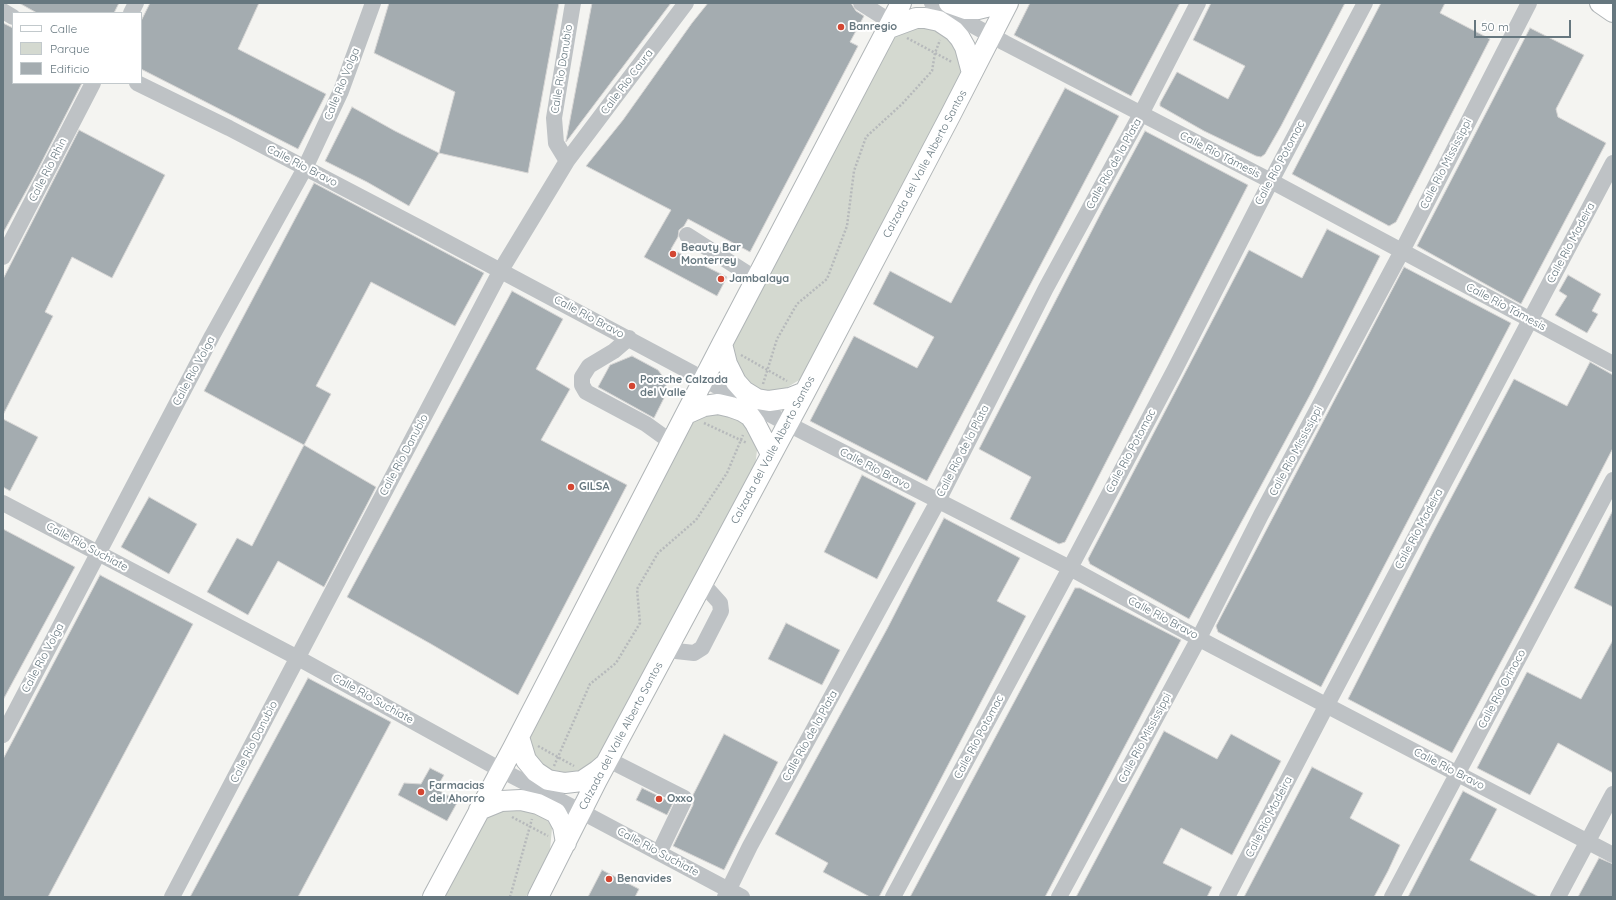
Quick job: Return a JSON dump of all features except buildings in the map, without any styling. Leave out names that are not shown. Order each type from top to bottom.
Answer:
[{"type":"main road","points":[[433,897],[501,770],[527,740],[671,442],[901,3]]},
{"type":"main road","points":[[949,3],[966,9],[978,9],[1003,3]]},
{"type":"main road","name":"Calzada del Valle Alberto Santos","points":[[538,897],[560,841],[582,812],[666,650],[805,392],[1008,3]]},
{"type":"main road","points":[[1600,3],[1613,12]]},
{"type":"main road","points":[[890,25],[916,18],[925,18],[936,12],[960,38],[965,47],[972,73]]},
{"type":"main road","points":[[722,344],[727,364],[736,382],[744,391],[754,408],[760,430],[771,455]]},
{"type":"main road","points":[[686,415],[704,406],[718,404],[731,407],[754,408],[769,401],[790,398],[805,392]]},
{"type":"main road","points":[[527,740],[526,760],[536,772],[548,780],[565,783],[582,780],[597,772],[609,760]]},
{"type":"main road","points":[[479,810],[501,801],[521,800],[538,804],[556,813],[563,826],[560,841]]},
{"type":"street","points":[[132,12],[136,3]]},
{"type":"street","name":"Calle Río Volga","points":[[3,735],[212,336],[305,168],[341,91],[373,3]]},
{"type":"street","name":"Calle Río Danubio","points":[[172,897],[501,270],[567,161],[556,143],[554,118],[573,3]]},
{"type":"street","name":"Calle Río Caura","points":[[567,161],[686,3]]},
{"type":"street","points":[[861,3],[890,25]]},
{"type":"street","name":"Calle Río de la Plata","points":[[726,893],[750,846],[938,501],[1046,288],[1141,114],[1198,3]]},
{"type":"street","name":"Calle Río Potomac","points":[[893,897],[1070,568],[1271,181],[1366,3]]},
{"type":"street","name":"Calle Río Mississippi","points":[[1059,897],[1199,638],[1265,508],[1402,251],[1529,3]]},
{"type":"street","points":[[3,12],[12,16]]},
{"type":"street","name":"Calle Río Támesis","points":[[936,12],[991,36],[1271,181],[1613,364]]},
{"type":"street","name":"Calle Río Rhin","points":[[3,257],[92,84]]},
{"type":"street","name":"Calle Río Bravo","points":[[140,84],[501,270],[788,424],[1070,568],[1199,638],[1613,855]]},
{"type":"street","name":"Calle Río Madeira","points":[[1227,897],[1613,163]]},
{"type":"street","points":[[687,236],[756,278]]},
{"type":"street","points":[[629,338],[614,351],[589,366],[582,377],[582,385],[586,392],[646,424],[671,442]]},
{"type":"street","name":"Calle Río Orinoco","points":[[1392,897],[1613,480]]},
{"type":"street","name":"Calle Río Suchiate","points":[[3,503],[298,658],[501,770],[658,853],[726,893],[742,897]]},
{"type":"street","points":[[666,650],[694,653],[702,648],[721,610],[720,603],[702,583]]},
{"type":"street","points":[[609,760],[684,798],[684,801],[658,853]]},
{"type":"street","points":[[1558,897],[1613,794]]},
{"type":"path","points":[[548,780],[590,684],[616,663],[640,623],[637,589],[658,553],[696,520],[726,473],[754,408],[768,370],[777,339],[797,304],[828,279],[847,226],[854,171],[866,137],[902,104],[932,71],[935,53],[940,40],[936,12]]},
{"type":"path","points":[[890,25],[935,53],[972,73]]},
{"type":"path","points":[[722,344],[805,392]]},
{"type":"path","points":[[686,415],[771,455]]},
{"type":"path","points":[[527,740],[576,767]]},
{"type":"path","points":[[510,897],[538,804]]},
{"type":"path","points":[[511,816],[560,841]]},
{"type":"green space","points":[[932,25],[949,34],[960,51],[961,73],[801,379],[781,391],[760,390],[741,380],[728,342],[889,38],[910,26]]},
{"type":"green space","points":[[708,410],[733,410],[758,442],[755,467],[595,768],[572,781],[531,767],[528,724],[689,420]]},
{"type":"green space","points":[[502,804],[543,813],[552,828],[550,850],[526,897],[439,897],[482,814]]},
{"type":"place","name":"Banregio","points":[[841,27]]},
{"type":"place","name":"Beauty Bar Monterrey","points":[[673,254]]},
{"type":"place","name":"Jambalaya","points":[[721,279]]},
{"type":"place","name":"Porsche Calzada del Valle","points":[[632,386]]},
{"type":"place","name":"GILSA","points":[[571,487]]},
{"type":"place","name":"Farmacias del Ahorro","points":[[421,792]]},
{"type":"place","name":"Oxxo","points":[[659,799]]},
{"type":"place","name":"Benavides","points":[[609,879]]}]
